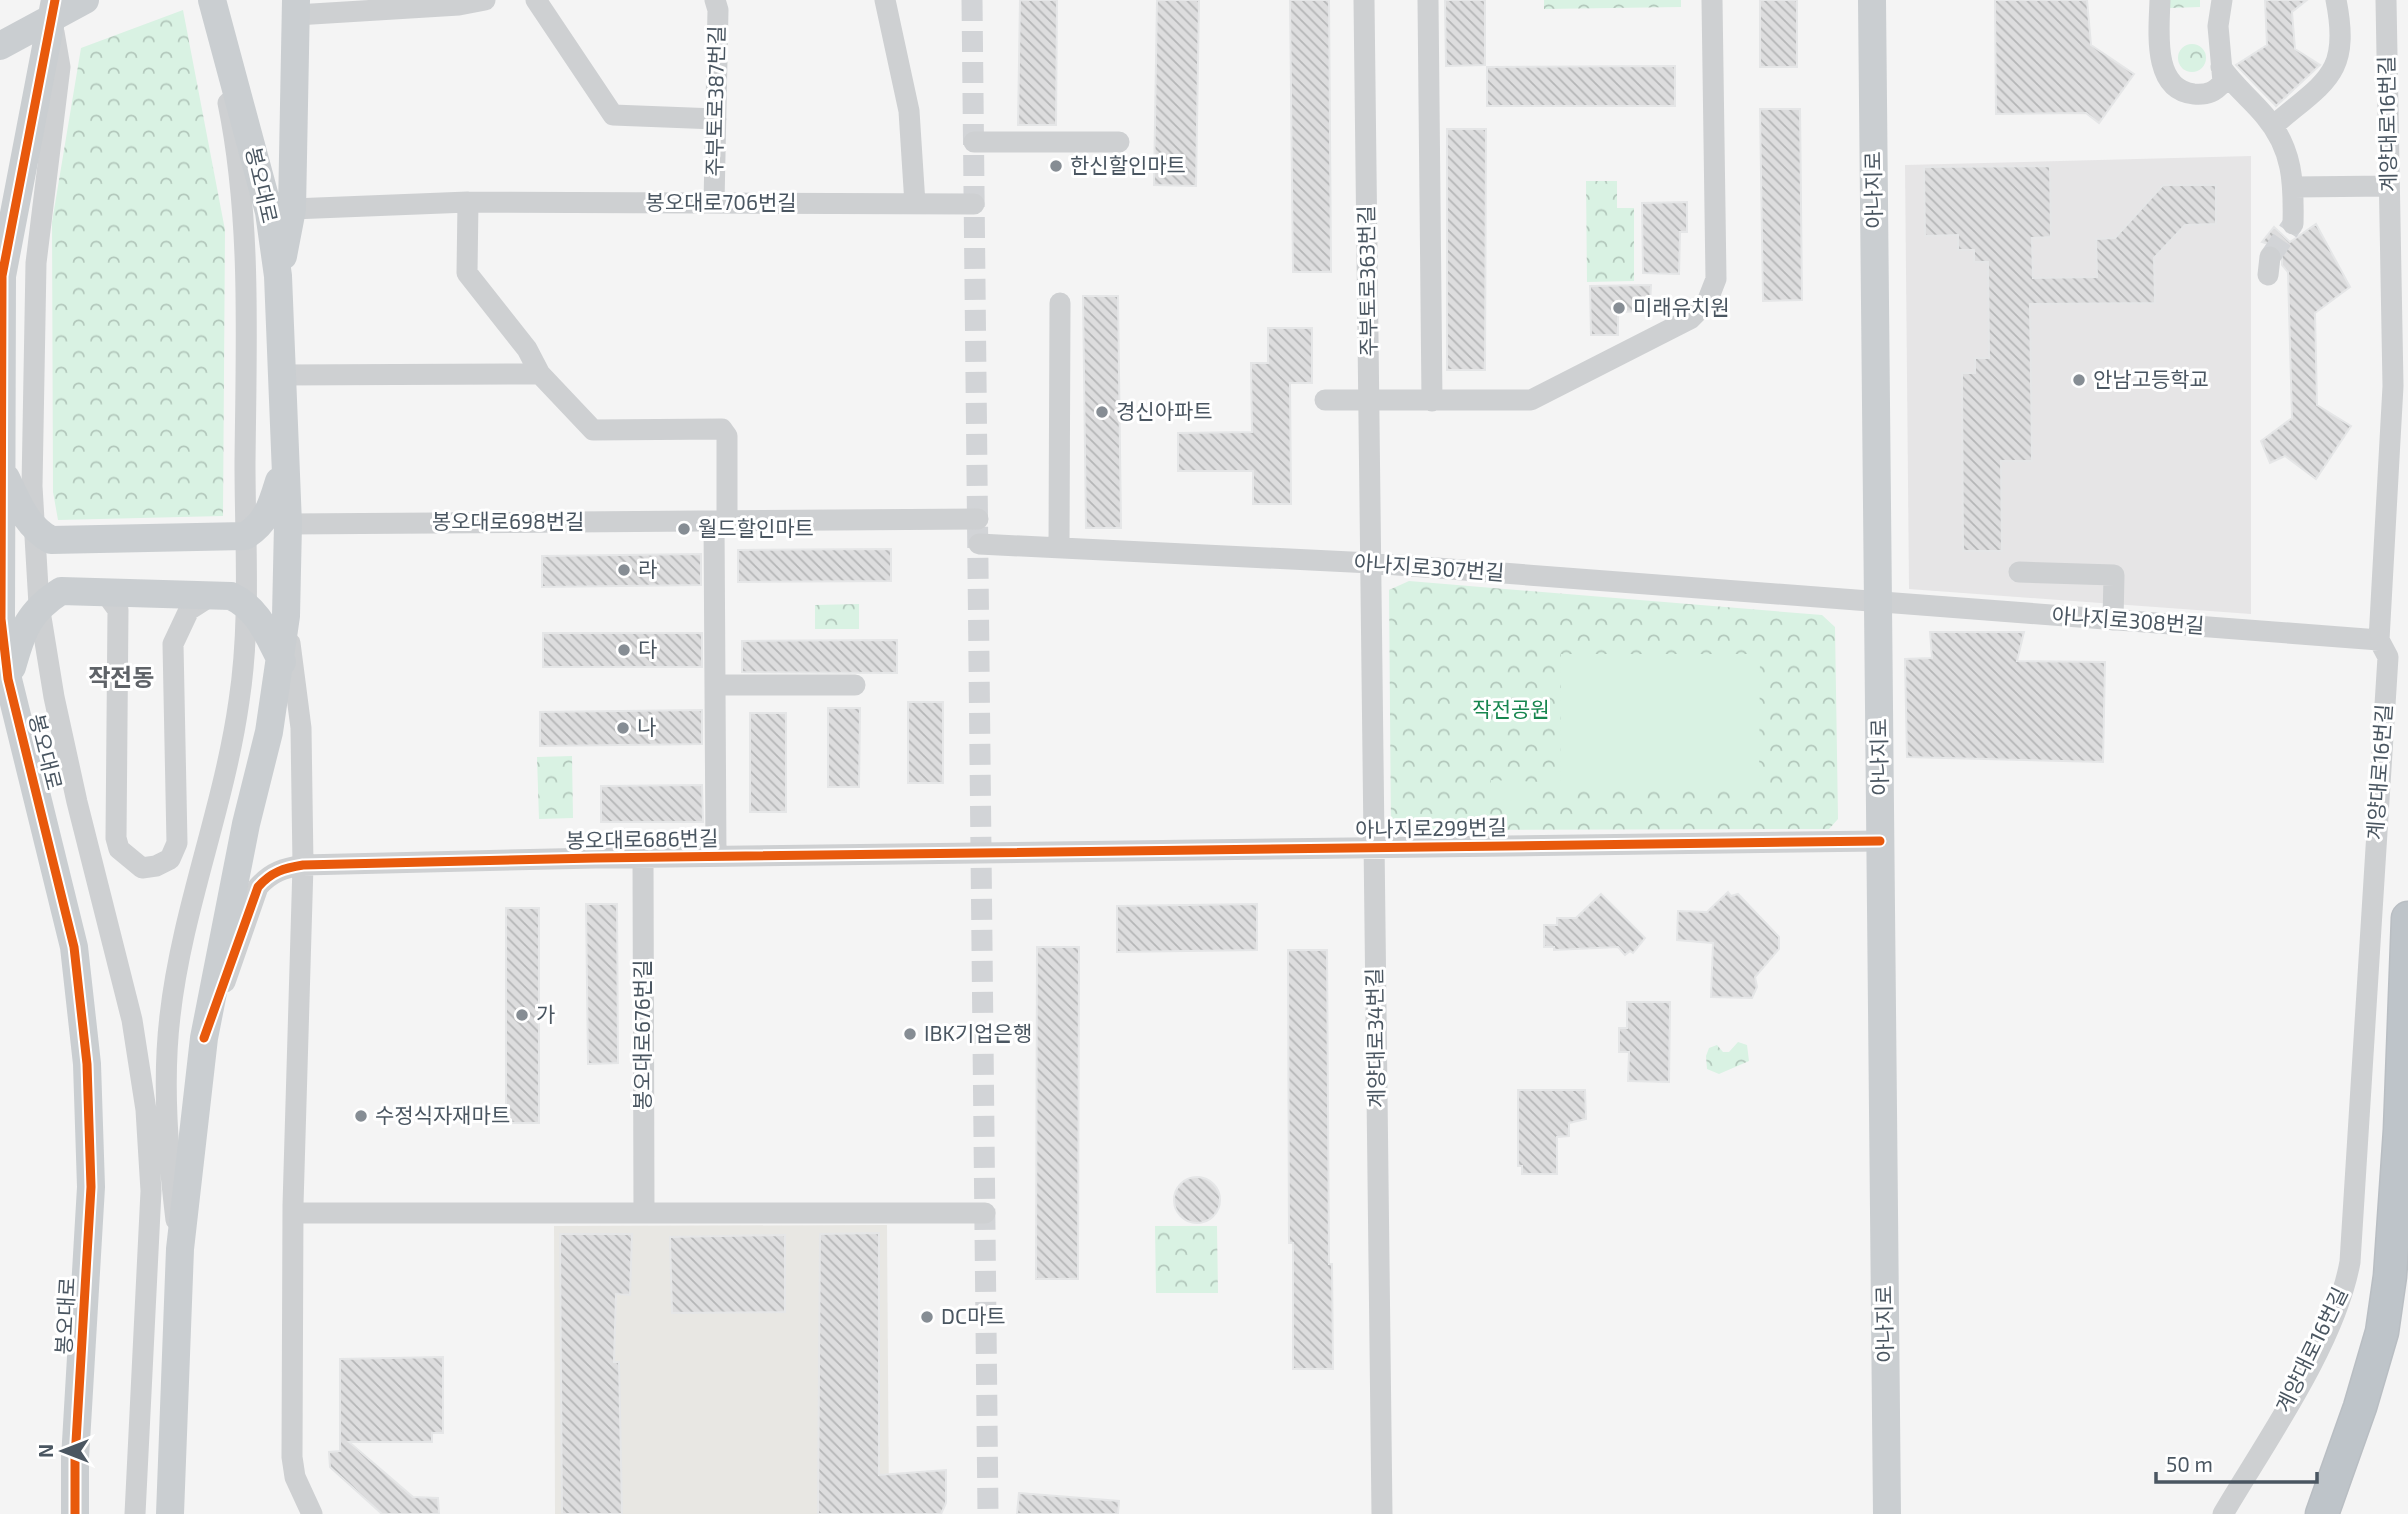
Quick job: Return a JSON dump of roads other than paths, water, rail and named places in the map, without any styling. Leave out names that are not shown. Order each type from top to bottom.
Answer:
[{"type":"highway","points":[[2322,1514],[2360,1407],[2382,1332],[2390,1276],[2400,1130],[2408,918]]},
{"type":"highway","points":[[2299,1514],[2334,1443],[2360,1407]]},
{"type":"main road","points":[[0,46],[53,10],[85,0]]},
{"type":"main road","name":"봉오대로","points":[[170,1514],[180,1249],[204,1038],[224,927],[269,732],[282,662],[286,616],[288,524],[278,276],[269,212],[210,0]]},
{"type":"main road","name":"아나지로","points":[[1872,0],[1887,1514]]},
{"type":"main road","points":[[278,276],[292,209],[296,7]]},
{"type":"main road","name":"봉오대로","points":[[53,10],[1,269],[3,473],[0,622],[9,679],[74,947],[88,1064],[91,1186],[75,1459],[75,1514]]},
{"type":"main road","points":[[3,473],[27,520],[37,532],[51,540],[245,536],[255,530],[268,515],[284,465]]},
{"type":"main road","points":[[9,679],[22,632],[39,605],[61,591],[214,594],[247,603],[258,616],[282,662]]},
{"type":"street","points":[[180,1249],[169,1158],[170,1016],[186,930],[225,777],[240,700],[247,603],[246,333],[240,196],[230,112],[210,0]]},
{"type":"street","points":[[296,7],[485,0]]},
{"type":"street","points":[[536,0],[613,115],[716,120]]},
{"type":"street","name":"주부토로387번길","points":[[715,0],[718,10],[715,203]]},
{"type":"street","points":[[885,0],[909,111],[915,204]]},
{"type":"street","name":"주부토로363번길","points":[[1364,0],[1371,563]]},
{"type":"street","points":[[1428,0],[1432,401]]},
{"type":"street","points":[[1325,400],[1531,400],[1690,318],[1707,302],[1716,279],[1712,0]]},
{"type":"street","points":[[2160,0],[2159,39],[2162,65],[2169,82],[2185,93],[2215,92],[2223,82],[2218,26],[2222,0]]},
{"type":"street","points":[[2273,126],[2324,82],[2337,63],[2342,32],[2336,0]]},
{"type":"street","name":"계양대로16번길","points":[[2223,1514],[2305,1373],[2340,1298],[2350,1262],[2388,657],[2379,640],[2393,386],[2386,0]]},
{"type":"street","points":[[53,10],[60,67],[36,262],[32,486],[37,532],[39,605],[54,697],[77,802],[132,1020],[146,1110],[151,1191],[135,1514]]},
{"type":"street","points":[[2221,67],[2235,88],[2281,136],[2289,157],[2294,187],[2292,224]]},
{"type":"street","points":[[974,142],[1119,142]]},
{"type":"street","points":[[2294,187],[2389,186]]},
{"type":"street","points":[[468,202],[467,273],[527,349],[540,374],[593,430],[722,429],[727,436],[715,685],[716,856]]},
{"type":"street","name":"봉오대로706번길","points":[[292,209],[468,202],[974,204]]},
{"type":"street","points":[[1059,548],[1060,303]]},
{"type":"street","points":[[282,375],[540,374]]},
{"type":"street","name":"봉오대로698번길","points":[[288,524],[978,519]]},
{"type":"street","name":"아나지로307번길","points":[[979,544],[1371,563],[1878,602]]},
{"type":"street","name":"계양대로34번길","points":[[1371,563],[1382,1514]]},
{"type":"street","points":[[2019,572],[2114,575],[2113,620]]},
{"type":"street","points":[[105,592],[118,610],[116,838],[119,849],[142,868],[156,866],[170,859],[177,843],[173,644],[189,610],[214,594]]},
{"type":"street","name":"아나지로308번길","points":[[1878,602],[2379,640]]},
{"type":"street","points":[[286,616],[301,728],[303,865],[293,1213],[292,1457],[295,1477],[312,1514]]},
{"type":"street","points":[[715,685],[855,685]]},
{"type":"street","name":"아나지로299번길","points":[[981,852],[1880,841]]},
{"type":"street","name":"봉오대로686번길","points":[[204,1038],[258,887],[267,877],[284,868],[303,865],[643,857],[981,852]]},
{"type":"street","name":"봉오대로676번길","points":[[643,857],[644,1213]]},
{"type":"street","points":[[293,1213],[985,1213]]},
{"type":"tunnel","points":[[972,0],[988,1514]]},
{"type":"tunnel","points":[[2270,257],[2293,224]]},
{"type":"place","name":"한신할인마트","points":[[1056,166]]},
{"type":"place","name":"미래유치원","points":[[1619,308]]},
{"type":"place","name":"안남고등학교","points":[[2079,380]]},
{"type":"place","name":"경신아파트","points":[[1102,412]]},
{"type":"place","name":"월드할인마트","points":[[684,529]]},
{"type":"place","name":"라","points":[[624,570]]},
{"type":"place","name":"다","points":[[624,650]]},
{"type":"place","name":"나","points":[[623,728]]},
{"type":"place","name":"가","points":[[522,1015]]},
{"type":"place","name":"IBK기업은행","points":[[910,1034]]},
{"type":"place","name":"수정식자재마트","points":[[361,1116]]},
{"type":"place","name":"DC마트","points":[[927,1317]]},
{"type":"district","name":"작전동","points":[[121,678]]},
{"type":"park label","name":"작전공원","points":[[1511,710]]}]
